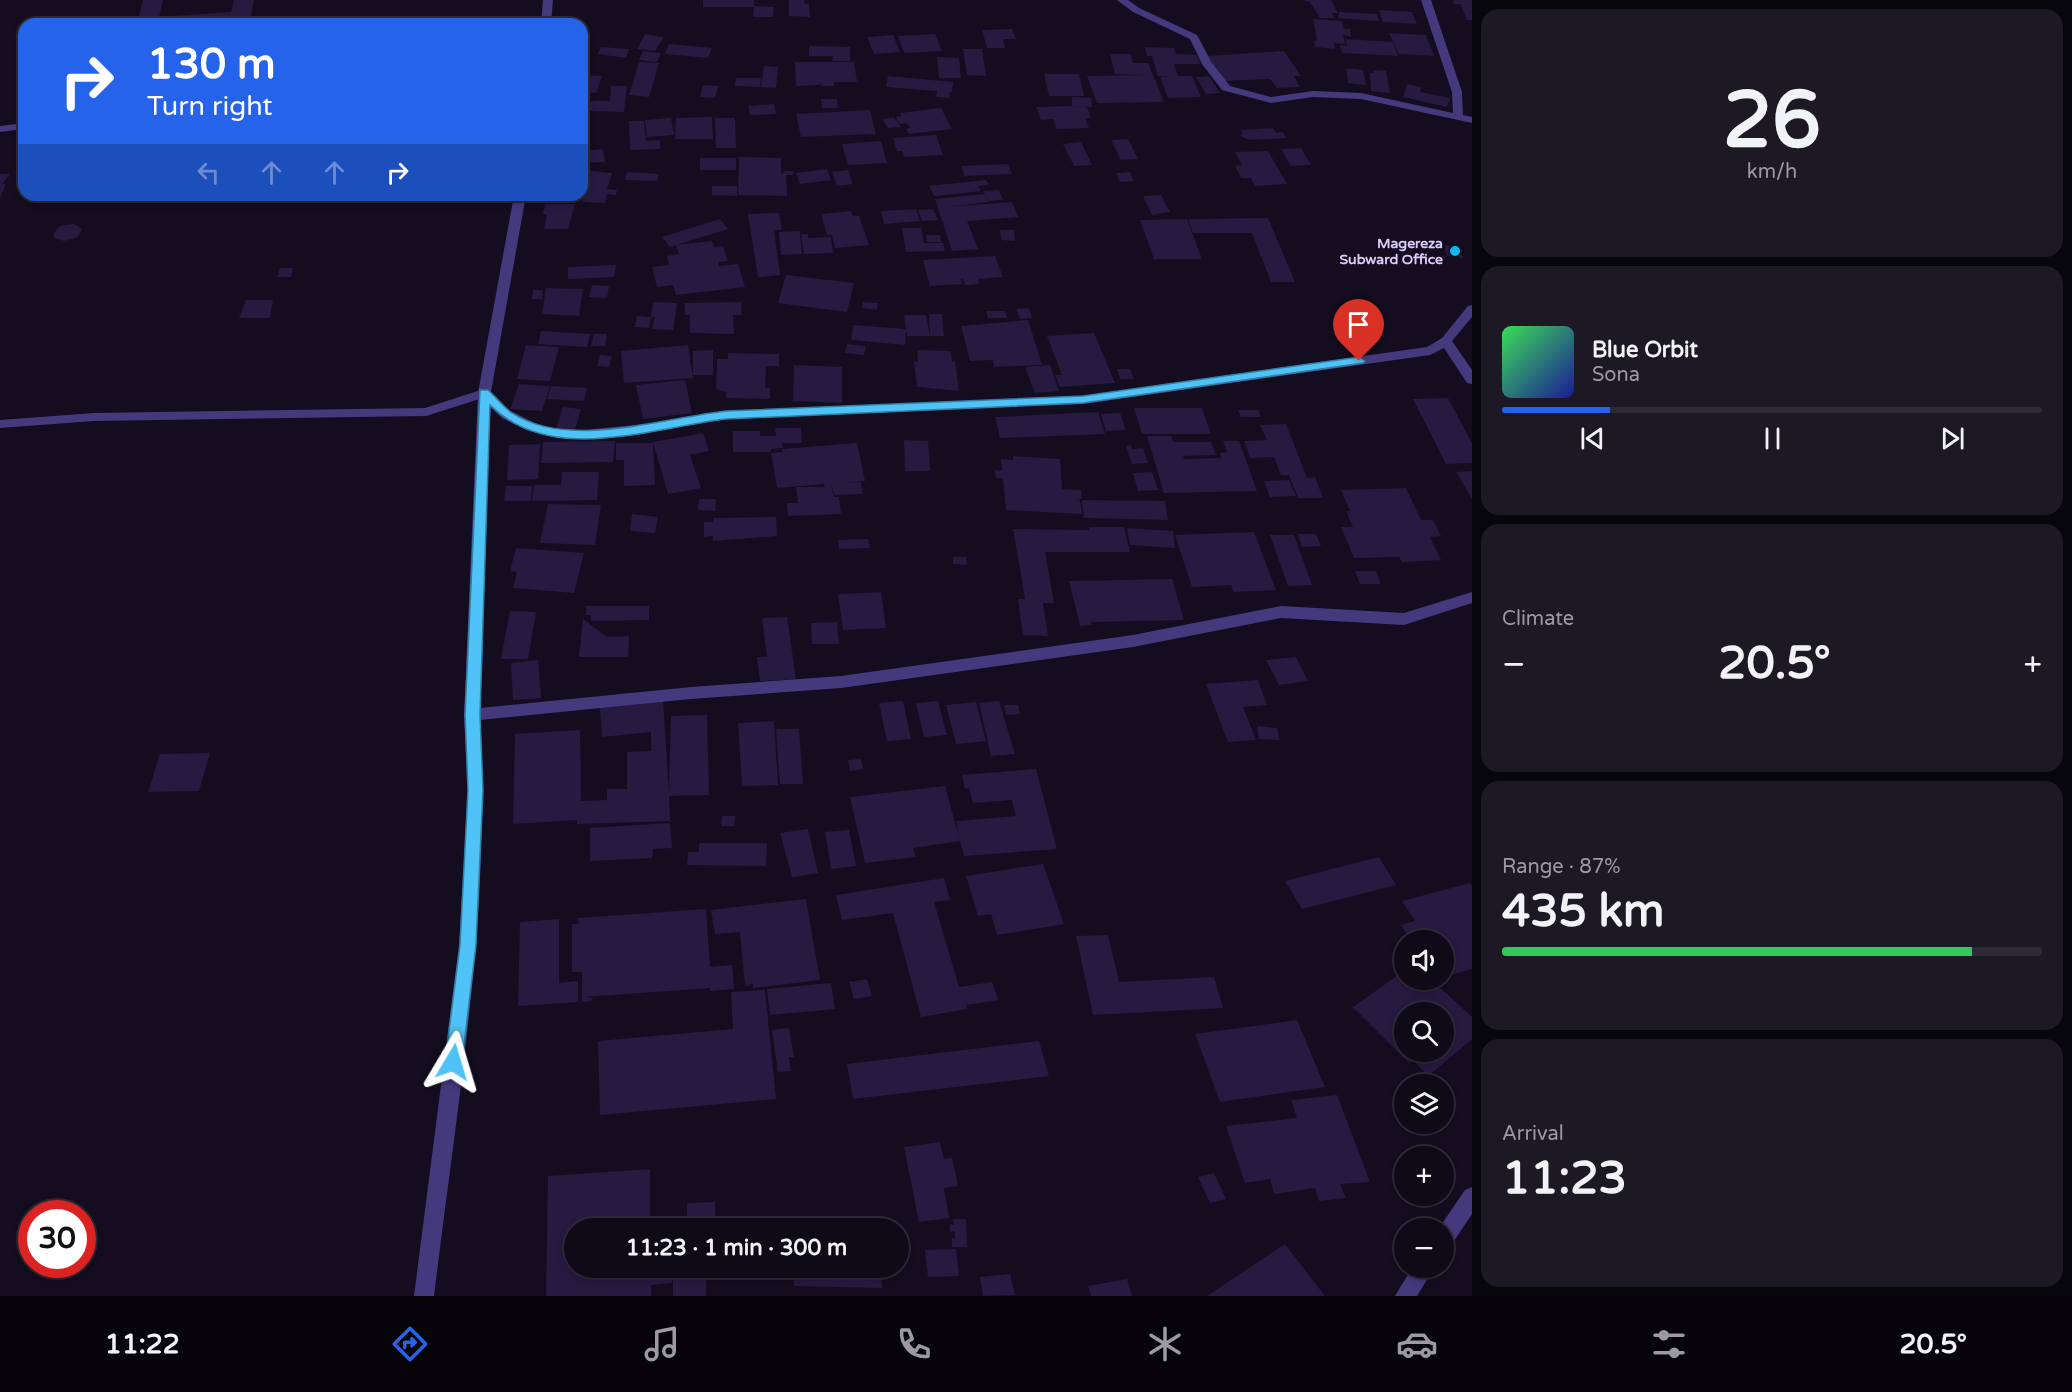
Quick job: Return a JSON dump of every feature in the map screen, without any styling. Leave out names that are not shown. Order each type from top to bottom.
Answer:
[{"type":"street","points":[[546,18],[548,0]]},
{"type":"street","points":[[1122,0],[1136,10],[1194,37],[1208,64],[1226,88],[1271,100],[1313,94],[1361,96],[1472,120]]},
{"type":"street","points":[[1426,0],[1457,92],[1458,117]]},
{"type":"street","points":[[0,129],[18,127]]},
{"type":"street","points":[[424,1296],[468,945],[476,790],[472,715],[484,393],[519,201]]},
{"type":"street","points":[[484,393],[508,416],[547,432],[566,435],[614,434],[681,420],[726,415],[1083,399],[1430,351],[1446,341],[1472,309]]},
{"type":"street","points":[[1446,341],[1472,380]]},
{"type":"street","points":[[0,424],[94,417],[426,412],[484,393]]},
{"type":"street","points":[[472,715],[691,693],[841,682],[1133,641],[1281,612],[1404,619],[1472,597]]},
{"type":"street","points":[[1454,1224],[1472,1197]]},
{"type":"street","points":[[1405,1296],[1417,1278]]},
{"type":"building","points":[[143,0],[163,0],[159,17],[231,12],[234,0],[254,0],[251,18],[138,18]]},
{"type":"building","points":[[703,0],[754,0],[754,7],[703,7]]},
{"type":"building","points":[[789,0],[804,0],[805,4],[809,4],[810,17],[789,16]]},
{"type":"building","points":[[1302,0],[1331,0],[1338,13],[1332,13],[1334,18],[1320,18],[1310,2]]},
{"type":"building","points":[[1453,0],[1472,0],[1472,20],[1467,20],[1460,4],[1454,4]]},
{"type":"building","points":[[754,6],[774,7],[773,17],[753,17]]},
{"type":"building","points":[[1379,10],[1412,12],[1417,24],[1383,22]]},
{"type":"building","points":[[1339,12],[1377,14],[1379,21],[1338,18]]},
{"type":"building","points":[[1313,19],[1342,21],[1344,29],[1350,29],[1351,37],[1343,34],[1345,44],[1334,43],[1335,49],[1315,47],[1314,41],[1317,41]]},
{"type":"building","points":[[1012,29],[1016,39],[1003,39],[1005,48],[987,48],[982,30]]},
{"type":"building","points":[[1389,33],[1426,35],[1434,56],[1399,54]]},
{"type":"building","points":[[645,34],[664,37],[655,51],[637,49]]},
{"type":"building","points":[[935,34],[942,51],[904,53],[898,36]]},
{"type":"building","points":[[893,35],[900,52],[874,54],[867,37]]},
{"type":"building","points":[[1345,39],[1393,42],[1398,56],[1342,53],[1340,45],[1347,46]]},
{"type":"building","points":[[669,44],[712,48],[708,58],[665,54]]},
{"type":"building","points":[[809,46],[850,47],[850,61],[832,61],[833,56],[809,56]]},
{"type":"building","points":[[601,47],[629,49],[626,58],[598,54]]},
{"type":"building","points":[[1145,47],[1174,48],[1176,54],[1197,55],[1200,64],[1174,64],[1178,76],[1192,76],[1201,97],[1168,98],[1160,77],[1173,76],[1158,76],[1152,56],[1147,56]]},
{"type":"building","points":[[963,49],[982,49],[986,76],[967,75]]},
{"type":"building","points":[[643,51],[661,53],[657,62],[639,60]]},
{"type":"building","points":[[1284,51],[1301,76],[1294,76],[1300,87],[1277,88],[1270,79],[1223,81],[1208,56]]},
{"type":"building","points":[[1110,54],[1131,54],[1133,63],[1148,63],[1164,102],[1097,103],[1087,76],[1148,75],[1115,74]]},
{"type":"building","points":[[937,57],[959,58],[961,78],[939,78]]},
{"type":"building","points":[[639,62],[659,63],[649,97],[629,95]]},
{"type":"building","points":[[795,62],[854,62],[857,82],[834,82],[834,86],[821,86],[821,83],[796,86]]},
{"type":"building","points":[[764,66],[778,67],[776,88],[761,87]]},
{"type":"building","points":[[1346,68],[1363,70],[1366,85],[1348,83]]},
{"type":"building","points":[[1373,70],[1386,71],[1390,93],[1371,91],[1370,73],[1373,73]]},
{"type":"building","points":[[1044,74],[1079,74],[1084,96],[1049,96]]},
{"type":"building","points":[[588,75],[602,76],[596,93],[588,92]]},
{"type":"building","points":[[888,76],[953,82],[952,92],[949,98],[936,97],[937,91],[886,87]]},
{"type":"building","points":[[1209,76],[1220,93],[1206,94],[1196,77]]},
{"type":"building","points":[[736,78],[761,78],[760,87],[735,86]]},
{"type":"building","points":[[1407,84],[1421,87],[1420,92],[1450,98],[1447,107],[1403,97]]},
{"type":"building","points":[[703,85],[718,86],[715,98],[700,97]]},
{"type":"building","points":[[611,86],[627,86],[624,112],[588,111],[589,101],[610,101]]},
{"type":"building","points":[[1072,97],[1091,98],[1092,107],[1072,106]]},
{"type":"building","points":[[821,99],[837,99],[838,108],[822,108]]},
{"type":"building","points":[[774,104],[776,114],[750,115],[748,106]]},
{"type":"building","points":[[1036,107],[1087,107],[1091,118],[1085,118],[1089,128],[1057,129],[1053,119],[1041,120]]},
{"type":"building","points":[[941,108],[952,129],[909,134],[906,129],[910,128],[909,126],[906,123],[900,124],[896,117],[901,116],[900,113]]},
{"type":"building","points":[[870,110],[876,134],[801,137],[796,114]]},
{"type":"building","points":[[712,117],[713,139],[675,139],[676,118]]},
{"type":"building","points":[[894,117],[901,127],[888,128],[882,119]]},
{"type":"building","points":[[671,118],[674,135],[647,137],[645,120]]},
{"type":"building","points":[[715,118],[735,118],[736,148],[716,148]]},
{"type":"building","points":[[629,121],[644,121],[646,141],[660,140],[660,149],[630,150]]},
{"type":"building","points":[[1273,128],[1276,133],[1283,132],[1286,138],[1250,140],[1240,136],[1243,134],[1241,130]]},
{"type":"building","points":[[936,135],[943,155],[904,157],[902,151],[897,151],[893,138]]},
{"type":"building","points":[[1128,139],[1138,159],[1121,160],[1111,140]]},
{"type":"building","points":[[881,141],[887,163],[848,165],[842,144]]},
{"type":"building","points":[[1081,142],[1092,165],[1074,166],[1063,144]]},
{"type":"building","points":[[1301,148],[1311,165],[1291,166],[1281,149]]},
{"type":"building","points":[[603,149],[605,162],[588,163],[588,150]]},
{"type":"building","points":[[1268,151],[1287,184],[1255,186],[1251,178],[1241,178],[1235,166],[1242,165],[1235,152]]},
{"type":"building","points":[[739,157],[781,158],[781,175],[784,171],[794,171],[793,175],[786,175],[787,196],[738,195]]},
{"type":"building","points":[[700,158],[736,158],[736,170],[700,170]]},
{"type":"building","points":[[1008,164],[1012,174],[965,176],[961,166]]},
{"type":"building","points":[[827,169],[831,180],[800,184],[796,173]]},
{"type":"building","points":[[848,170],[853,184],[837,186],[832,172]]},
{"type":"building","points":[[590,171],[612,173],[607,189],[617,190],[616,195],[607,194],[605,203],[582,202],[588,201]]},
{"type":"building","points":[[627,172],[659,174],[657,181],[625,180]]},
{"type":"building","points":[[1130,172],[1134,181],[1120,182],[1116,173]]},
{"type":"building","points":[[0,174],[10,174],[2,184],[6,184],[0,198]]},
{"type":"building","points":[[986,180],[989,185],[978,186],[981,191],[934,196],[929,186]]},
{"type":"building","points":[[712,186],[737,186],[737,196],[712,195]]},
{"type":"building","points":[[999,190],[1003,200],[989,201],[983,191]]},
{"type":"building","points":[[985,194],[989,202],[946,207],[1012,202],[1018,217],[967,221],[978,249],[952,251],[935,199]]},
{"type":"building","points":[[1161,195],[1170,212],[1152,215],[1143,196]]},
{"type":"building","points":[[545,204],[575,204],[568,229],[544,229],[547,214],[543,214]]},
{"type":"building","points":[[916,209],[920,221],[884,224],[881,211]]},
{"type":"building","points":[[933,209],[938,220],[922,221],[918,210]]},
{"type":"building","points":[[851,211],[853,216],[859,216],[869,245],[835,248],[832,235],[827,235],[821,214]]},
{"type":"building","points":[[779,213],[782,230],[774,230],[780,275],[758,277],[748,214]]},
{"type":"building","points":[[1268,218],[1295,282],[1271,282],[1252,233],[1193,233],[1188,219]]},
{"type":"building","points":[[720,219],[728,229],[670,247],[662,237]]},
{"type":"building","points":[[1187,219],[1202,259],[1154,259],[1140,220]]},
{"type":"building","points":[[74,224],[82,229],[78,237],[64,241],[54,238],[53,234],[60,226]]},
{"type":"building","points":[[902,228],[921,228],[924,243],[943,243],[945,251],[906,252]]},
{"type":"building","points":[[1000,230],[1014,230],[1015,241],[1001,240]]},
{"type":"building","points":[[800,231],[802,254],[781,255],[779,232]]},
{"type":"building","points":[[801,234],[808,234],[808,238],[831,237],[833,253],[804,254]]},
{"type":"building","points":[[926,235],[940,235],[941,242],[927,242]]},
{"type":"building","points":[[712,241],[714,247],[723,246],[728,261],[718,262],[719,266],[738,264],[745,287],[676,295],[673,285],[657,287],[652,267],[669,265],[667,256],[679,254],[676,245]]},
{"type":"building","points":[[1443,245],[1459,246],[1463,258],[1447,256]]},
{"type":"building","points":[[995,256],[1003,277],[978,279],[979,284],[965,285],[961,279],[962,284],[930,286],[923,260]]},
{"type":"building","points":[[616,265],[614,277],[568,279],[568,267]]},
{"type":"building","points":[[280,268],[293,268],[291,277],[277,277]]},
{"type":"building","points":[[786,275],[854,283],[847,312],[778,303]]},
{"type":"building","points":[[592,285],[609,286],[607,298],[589,297]]},
{"type":"building","points":[[546,288],[583,289],[579,316],[542,314]]},
{"type":"building","points":[[533,290],[543,290],[542,299],[532,299]]},
{"type":"building","points":[[246,300],[273,300],[270,318],[239,318]]},
{"type":"building","points":[[653,302],[677,303],[673,330],[652,329],[655,317],[651,317]]},
{"type":"building","points":[[741,302],[742,315],[733,315],[734,334],[690,333],[690,315],[685,315],[685,303]]},
{"type":"building","points":[[863,302],[878,303],[877,310],[862,308]]},
{"type":"building","points":[[1029,308],[1032,318],[1020,319],[1016,309]]},
{"type":"building","points":[[986,311],[1005,311],[1007,318],[988,318]]},
{"type":"building","points":[[929,314],[942,314],[944,336],[930,336]]},
{"type":"building","points":[[904,315],[926,315],[930,336],[907,336]]},
{"type":"building","points":[[637,316],[651,317],[649,328],[635,327]]},
{"type":"building","points":[[1028,320],[1042,365],[994,367],[993,360],[970,361],[961,326]]},
{"type":"building","points":[[853,325],[906,329],[905,345],[851,340]]},
{"type":"building","points":[[541,331],[590,334],[587,347],[538,344]]},
{"type":"building","points":[[1094,333],[1115,383],[1060,387],[1055,375],[1062,375],[1047,336]]},
{"type":"building","points":[[594,334],[607,334],[605,346],[591,346]]},
{"type":"building","points":[[847,344],[866,346],[864,355],[845,353]]},
{"type":"building","points":[[526,345],[559,347],[550,381],[517,379]]},
{"type":"building","points":[[688,345],[693,378],[624,383],[621,351]]},
{"type":"building","points":[[713,350],[713,375],[693,375],[693,351]]},
{"type":"building","points":[[917,350],[951,351],[952,362],[955,361],[959,391],[917,387],[914,362],[918,362]]},
{"type":"building","points":[[728,353],[779,354],[779,366],[766,366],[765,388],[770,388],[770,399],[726,398],[726,392],[716,389],[717,359],[728,359]]},
{"type":"building","points":[[600,355],[612,356],[609,367],[597,366]]},
{"type":"building","points":[[794,365],[842,367],[842,403],[793,401]]},
{"type":"building","points":[[1050,365],[1059,391],[1035,393],[1025,367]]},
{"type":"building","points":[[1117,369],[1130,369],[1134,379],[1120,379]]},
{"type":"building","points":[[685,380],[692,413],[643,419],[636,385]]},
{"type":"building","points":[[519,384],[550,386],[542,411],[510,409]]},
{"type":"building","points":[[551,386],[587,388],[584,401],[547,399]]},
{"type":"building","points":[[1448,398],[1472,443],[1472,463],[1446,464],[1413,399]]},
{"type":"building","points":[[563,407],[581,409],[574,433],[555,432]]},
{"type":"building","points":[[1134,408],[1202,408],[1211,434],[1142,434]]},
{"type":"building","points":[[1238,410],[1258,410],[1261,417],[1241,417]]},
{"type":"building","points":[[1098,412],[1105,434],[1000,438],[995,417]]},
{"type":"building","points":[[1120,413],[1126,430],[1106,431],[1101,414]]},
{"type":"building","points":[[1286,424],[1307,478],[1315,477],[1323,498],[1298,498],[1289,475],[1281,475],[1274,457],[1250,458],[1244,441],[1267,440],[1260,425]]},
{"type":"building","points":[[775,428],[801,428],[802,443],[782,443],[783,448],[771,449],[771,452],[733,452],[733,431],[760,431],[760,436],[776,436]]},
{"type":"building","points":[[703,433],[709,451],[690,455],[701,488],[668,494],[653,442]]},
{"type":"building","points":[[1147,436],[1171,436],[1173,442],[1211,442],[1216,455],[1183,456],[1184,459],[1221,458],[1220,453],[1227,452],[1223,441],[1239,441],[1257,491],[1164,493]]},
{"type":"building","points":[[904,440],[928,441],[930,471],[905,471]]},
{"type":"building","points":[[615,441],[613,462],[541,463],[543,442]]},
{"type":"building","points":[[616,443],[653,443],[655,485],[624,486],[624,460],[616,460]]},
{"type":"building","points":[[857,443],[865,481],[844,483],[861,482],[863,494],[835,495],[831,484],[834,497],[839,497],[841,514],[788,516],[787,503],[798,503],[796,487],[825,487],[824,484],[777,488],[771,453],[783,452],[782,449]]},
{"type":"building","points":[[540,444],[538,479],[507,480],[509,445]]},
{"type":"building","points":[[1131,445],[1132,449],[1143,448],[1148,463],[1132,464],[1126,446]]},
{"type":"building","points":[[1013,456],[1060,459],[1062,489],[1081,490],[1082,499],[1077,499],[1080,500],[1082,514],[1006,510],[1003,478],[996,478],[995,470],[1002,471],[1001,459],[1013,460]]},
{"type":"building","points":[[1472,471],[1472,499],[1456,472]]},
{"type":"building","points":[[562,472],[599,472],[597,500],[532,501],[534,485],[561,485]]},
{"type":"building","points":[[1152,472],[1158,490],[1138,491],[1133,473]]},
{"type":"building","points":[[1289,480],[1296,496],[1270,497],[1264,481]]},
{"type":"building","points":[[506,486],[532,486],[531,501],[504,501]]},
{"type":"building","points":[[1406,488],[1421,520],[1433,520],[1441,536],[1430,537],[1441,560],[1402,562],[1399,557],[1354,558],[1341,527],[1353,527],[1346,511],[1350,511],[1341,490]]},
{"type":"building","points":[[699,499],[716,499],[715,511],[698,510]]},
{"type":"building","points":[[1082,500],[1165,501],[1168,520],[1084,518]]},
{"type":"building","points":[[548,504],[601,505],[595,545],[540,543]]},
{"type":"building","points":[[632,514],[658,517],[655,533],[630,531]]},
{"type":"building","points":[[776,517],[777,536],[713,541],[713,536],[704,537],[704,522],[713,522],[713,518]]},
{"type":"building","points":[[1089,527],[1124,527],[1130,552],[1045,552],[1054,603],[1043,603],[1048,636],[1023,635],[1018,599],[1025,599],[1013,529],[1089,530]]},
{"type":"building","points":[[1127,528],[1173,531],[1175,548],[1130,545]]},
{"type":"building","points":[[1254,532],[1276,590],[1233,592],[1231,585],[1192,587],[1175,535]]},
{"type":"building","points":[[1298,534],[1316,534],[1321,546],[1302,547]]},
{"type":"building","points":[[1270,535],[1294,535],[1312,585],[1288,586]]},
{"type":"building","points":[[868,539],[870,548],[839,549],[838,540]]},
{"type":"building","points":[[516,548],[584,553],[574,593],[513,588],[517,572],[510,571]]},
{"type":"building","points":[[953,557],[966,557],[967,565],[953,564]]},
{"type":"building","points":[[1355,571],[1376,571],[1381,584],[1360,584]]},
{"type":"building","points":[[1172,579],[1184,620],[1091,622],[1092,625],[1080,626],[1069,581]]},
{"type":"building","points":[[881,592],[886,628],[843,630],[838,594]]},
{"type":"building","points":[[586,606],[649,606],[649,620],[591,621],[591,615],[586,615]]},
{"type":"building","points":[[510,611],[536,612],[528,659],[501,659]]},
{"type":"building","points":[[787,617],[796,679],[760,681],[757,657],[767,657],[762,618]]},
{"type":"building","points":[[583,619],[607,637],[629,636],[628,657],[579,657]]},
{"type":"building","points":[[837,622],[839,644],[812,644],[811,623]]},
{"type":"building","points":[[1296,657],[1308,681],[1279,685],[1266,660]]},
{"type":"building","points":[[538,660],[541,698],[513,700],[511,663]]},
{"type":"building","points":[[1258,680],[1267,705],[1243,707],[1256,740],[1228,742],[1206,684]]},
{"type":"building","points":[[663,701],[669,793],[671,716],[707,715],[709,795],[669,796],[670,821],[577,824],[577,820],[513,824],[515,734],[580,730],[581,801],[607,800],[607,789],[627,789],[627,752],[651,751],[651,732],[602,737],[600,708]]},
{"type":"building","points":[[903,701],[911,739],[887,741],[879,703]]},
{"type":"building","points":[[938,701],[947,735],[924,737],[916,703]]},
{"type":"building","points":[[999,701],[1015,754],[991,756],[979,703]]},
{"type":"building","points":[[976,702],[986,741],[956,744],[946,705]]},
{"type":"building","points":[[1004,705],[1018,705],[1020,714],[1006,715]]},
{"type":"building","points":[[774,721],[778,785],[742,786],[738,723]]},
{"type":"building","points":[[1257,726],[1277,728],[1279,740],[1259,739]]},
{"type":"building","points":[[776,729],[799,729],[803,784],[780,784]]},
{"type":"building","points":[[210,753],[199,791],[148,792],[160,754]]},
{"type":"building","points":[[861,759],[863,769],[850,771],[848,760]]},
{"type":"building","points":[[1036,769],[1057,849],[964,856],[960,841],[913,848],[916,857],[865,863],[850,797],[945,786],[959,837],[956,821],[1016,816],[1012,800],[973,803],[969,788],[965,789],[962,775]]},
{"type":"building","points":[[722,816],[735,816],[734,826],[721,826]]},
{"type":"building","points":[[670,823],[672,848],[653,849],[652,858],[590,861],[590,828]]},
{"type":"building","points":[[808,829],[818,873],[792,877],[780,833]]},
{"type":"building","points":[[849,830],[856,866],[831,869],[825,832]]},
{"type":"building","points":[[699,843],[767,843],[766,866],[687,865],[688,852],[699,852]]},
{"type":"building","points":[[1379,857],[1396,885],[1302,909],[1285,881]]},
{"type":"building","points":[[1043,864],[1064,924],[997,935],[991,914],[978,916],[966,876]]},
{"type":"building","points":[[944,878],[950,900],[934,902],[959,987],[992,982],[998,1000],[966,1005],[967,1009],[921,1017],[893,913],[842,920],[836,895]]},
{"type":"building","points":[[1470,883],[1472,886],[1472,969],[1454,974],[1454,930],[1404,930],[1401,925],[1415,921],[1402,901]]},
{"type":"building","points":[[806,899],[820,980],[753,988],[753,984],[745,986],[740,932],[715,934],[711,910]]},
{"type":"building","points":[[706,909],[710,967],[732,965],[734,989],[710,991],[710,988],[585,997],[592,998],[591,1001],[582,1002],[582,972],[572,972],[572,924],[579,924],[578,918]]},
{"type":"building","points":[[559,919],[559,983],[578,981],[578,1002],[518,1006],[520,922]]},
{"type":"building","points":[[1108,935],[1119,982],[1214,977],[1223,1008],[1093,1015],[1076,936]]},
{"type":"building","points":[[1394,978],[1394,990],[1443,990],[1472,1017],[1472,1039],[1454,1054],[1454,1002],[1394,1002],[1394,1048],[1353,1007]]},
{"type":"building","points":[[867,979],[872,996],[854,999],[849,982]]},
{"type":"building","points":[[831,983],[835,1009],[770,1015],[767,989]]},
{"type":"building","points":[[765,990],[776,1099],[600,1115],[598,1041],[733,1029],[731,992]]},
{"type":"building","points":[[1297,1020],[1325,1087],[1220,1102],[1195,1034]]},
{"type":"building","points":[[789,1028],[794,1057],[789,1057],[791,1071],[778,1072],[772,1030]]},
{"type":"building","points":[[1039,1041],[1049,1076],[853,1099],[847,1064]]},
{"type":"building","points":[[1415,1062],[1445,1062],[1430,1074],[1426,1074]]},
{"type":"building","points":[[1337,1095],[1370,1182],[1340,1184],[1346,1198],[1319,1201],[1315,1188],[1274,1194],[1270,1179],[1245,1183],[1226,1126],[1297,1118],[1291,1100]]},
{"type":"building","points":[[940,1142],[944,1159],[952,1158],[958,1186],[944,1188],[949,1218],[919,1222],[904,1147]]},
{"type":"building","points":[[650,1169],[650,1218],[564,1218],[564,1278],[672,1278],[672,1283],[651,1285],[651,1296],[546,1296],[548,1176]]},
{"type":"building","points":[[1214,1173],[1226,1199],[1210,1203],[1198,1177]]},
{"type":"building","points":[[715,1202],[715,1218],[687,1218],[687,1203]]},
{"type":"building","points":[[953,1219],[966,1219],[967,1247],[952,1247],[955,1231],[950,1232],[950,1224],[954,1225]]},
{"type":"building","points":[[1285,1244],[1325,1296],[1207,1296]]},
{"type":"building","points":[[956,1249],[959,1276],[928,1277],[925,1250]]},
{"type":"building","points":[[1010,1274],[1015,1295],[983,1296],[980,1277]]},
{"type":"building","points":[[673,1278],[706,1278],[706,1296],[673,1296]]},
{"type":"building","points":[[794,1278],[882,1278],[882,1288],[794,1286]]},
{"type":"building","points":[[1127,1279],[1132,1296],[1091,1296],[1088,1286]]},
{"type":"place","name":"Magereza Subward Office","points":[[1455,251]]},
{"type":"route","points":[[453,1062],[468,945],[476,790],[472,715],[480,554],[480,463],[484,393],[508,416],[547,432],[566,435],[614,434],[681,420],[726,415],[836,408],[1083,399],[1359,361]]}]
